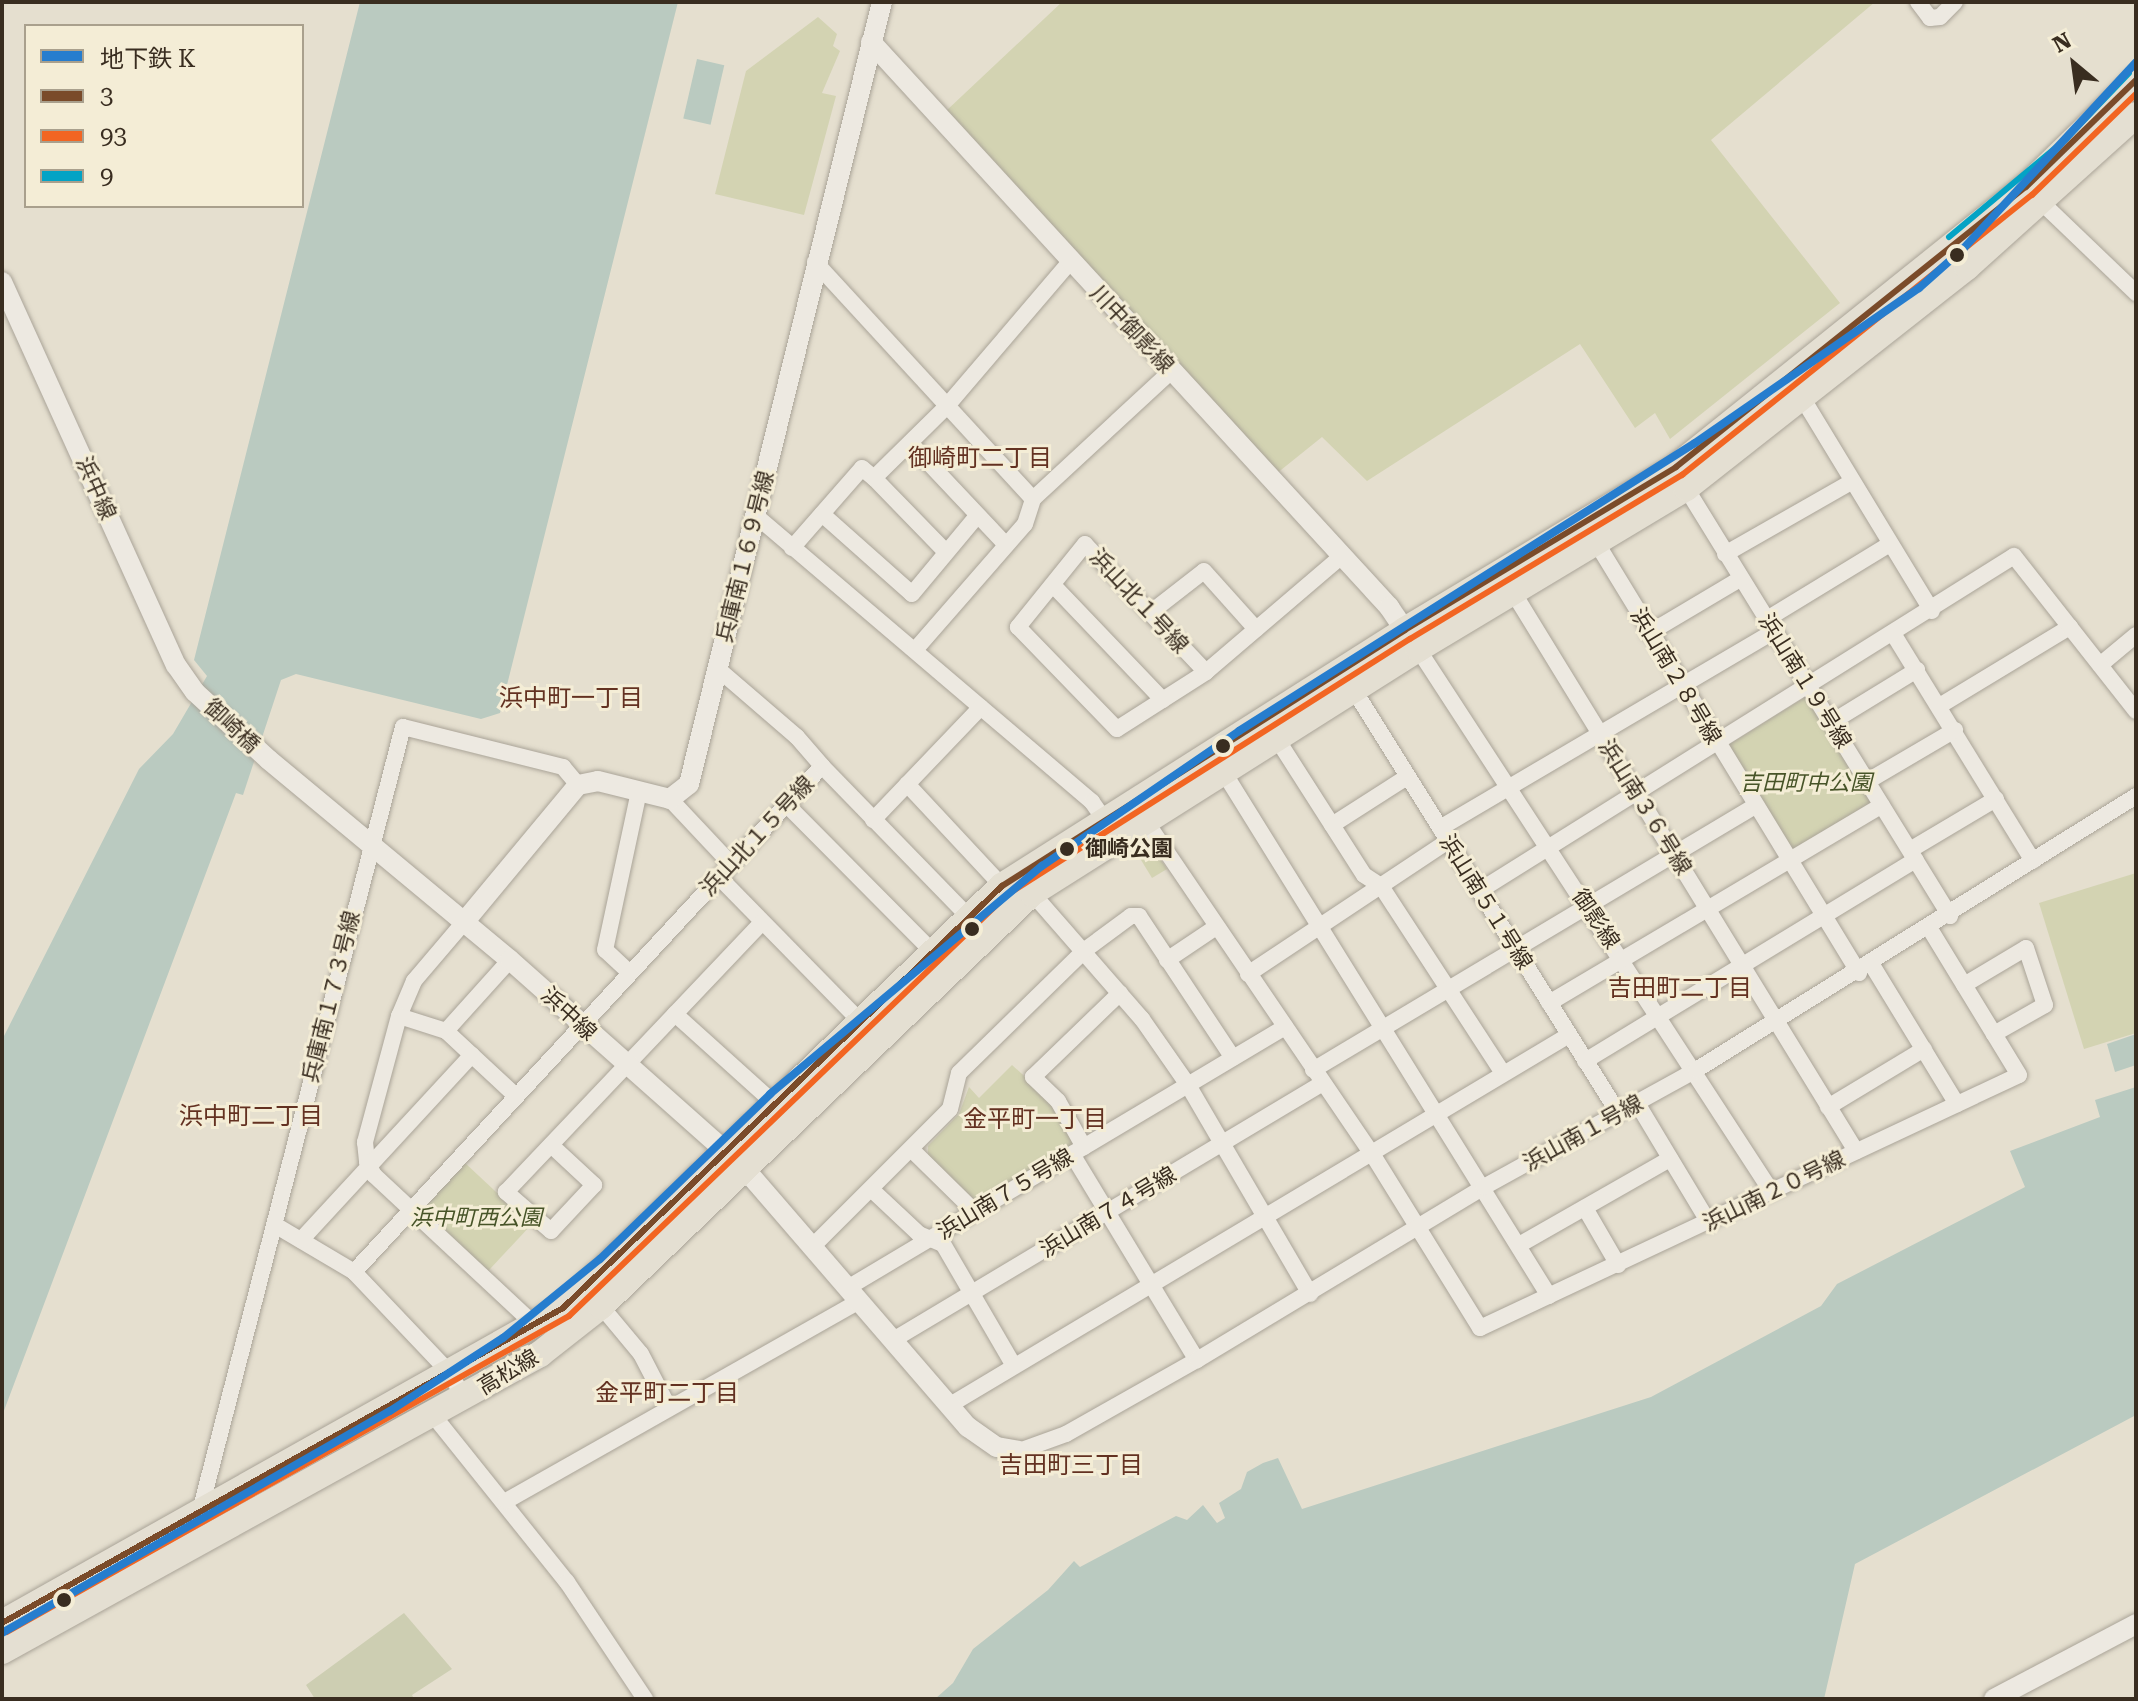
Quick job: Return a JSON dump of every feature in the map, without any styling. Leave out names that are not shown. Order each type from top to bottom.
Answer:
[{"type":"main road","name":"高松線","points":[[2,1623],[563,1308],[736,1162],[1032,893],[1110,828],[1145,820],[1354,690],[1411,639],[1513,592],[1686,488],[1803,399],[2034,196],[2136,80]]},
{"type":"main road","name":"高松線","points":[[2,1651],[540,1354],[601,1306],[736,1162],[776,1105],[1002,886],[1110,828],[1411,639],[1676,467],[2136,115]]},
{"type":"street","points":[[871,42],[882,2]]},
{"type":"street","points":[[1918,2],[1930,18],[1940,17],[1955,2]]},
{"type":"street","name":"兵庫南１６９号線","points":[[670,799],[689,784],[871,42]]},
{"type":"street","name":"川中御影線","points":[[871,42],[1342,556],[1411,639]]},
{"type":"street","points":[[2034,196],[2136,293]]},
{"type":"street","points":[[815,262],[1033,499]]},
{"type":"street","points":[[874,478],[946,407],[1070,262]]},
{"type":"street","name":"浜中線","points":[[2,282],[176,665],[195,692]]},
{"type":"street","points":[[915,650],[1025,524],[1033,499],[1171,371]]},
{"type":"street","points":[[1803,399],[1932,611]]},
{"type":"street","points":[[910,443],[1006,545]]},
{"type":"street","points":[[792,548],[862,468],[946,552]]},
{"type":"street","points":[[1725,554],[1851,482]]},
{"type":"street","name":"浜山南１９号線","points":[[1686,488],[1950,916]]},
{"type":"street","points":[[822,514],[912,594],[977,516]]},
{"type":"street","points":[[755,515],[1092,802],[1110,828]]},
{"type":"street","name":"浜山南２８号線","points":[[1596,542],[1823,915],[1924,1049],[1957,1104]]},
{"type":"street","name":"浜山北１号線","points":[[1206,672],[1085,544],[1018,627],[1117,729],[1206,672],[1342,556]]},
{"type":"street","points":[[1248,974],[1381,886],[1444,834],[1510,790],[1682,686],[1890,544]]},
{"type":"street","points":[[1479,891],[1811,688],[2014,556],[2136,711]]},
{"type":"street","points":[[1150,613],[1204,571],[1256,629]]},
{"type":"street","points":[[1649,633],[1740,579]]},
{"type":"street","points":[[1053,585],[1163,700]]},
{"type":"street","name":"浜山南３６号線","points":[[1513,592],[1856,1151]]},
{"type":"street","points":[[1941,705],[2070,627]]},
{"type":"street","points":[[1894,635],[1941,705],[2033,861]]},
{"type":"street","points":[[2100,665],[2136,635]]},
{"type":"street","name":"御影線","points":[[1411,639],[1696,1070],[1771,1191]]},
{"type":"street","points":[[718,669],[797,737],[822,766]]},
{"type":"street","points":[[1832,722],[1917,670]]},
{"type":"street","name":"浜山南５１号線","points":[[1354,690],[1618,1113]]},
{"type":"street","name":"御崎橋","points":[[195,692],[269,760]]},
{"type":"street","points":[[873,820],[981,707]]},
{"type":"street","name":"兵庫南１７３号線","points":[[197,1545],[200,1512],[275,1225],[370,839],[403,727],[563,767],[578,785]]},
{"type":"street","points":[[1868,781],[1955,730]]},
{"type":"street","points":[[1277,739],[1364,875],[1381,886],[1503,1073]]},
{"type":"street","name":"浜中線","points":[[269,760],[370,839],[736,1162],[814,1245],[950,1405],[997,1447],[1019,1451]]},
{"type":"street","name":"浜山北１５号線","points":[[354,1272],[822,766],[969,917]]},
{"type":"street","points":[[1223,771],[1549,1296]]},
{"type":"street","points":[[1332,825],[1407,777]]},
{"type":"street","points":[[534,1324],[369,1166],[365,1142],[399,1016],[414,981],[578,785],[598,781],[670,799],[731,864]]},
{"type":"street","points":[[907,784],[1002,886]]},
{"type":"street","points":[[630,973],[605,950],[639,791]]},
{"type":"street","name":"浜山南１号線","points":[[1019,1451],[1066,1434],[1310,1294],[1484,1187],[1696,1070],[1866,969],[2136,796]]},
{"type":"street","points":[[1585,1061],[1823,915],[1996,799]]},
{"type":"street","points":[[786,804],[933,952]]},
{"type":"street","points":[[1549,1003],[1882,805]]},
{"type":"street","name":"浜山南７４号線","points":[[893,1340],[1221,1144],[1384,1027],[1755,806]]},
{"type":"street","points":[[1145,820],[1371,1152],[1419,1228]]},
{"type":"street","points":[[719,877],[861,1022]]},
{"type":"street","points":[[1032,893],[1120,993],[1188,1085],[1310,1294]]},
{"type":"street","points":[[814,1245],[950,1109],[959,1073],[1085,950],[1131,916],[1139,916],[1233,1058]]},
{"type":"street","points":[[551,1145],[594,1185],[551,1231],[506,1192],[762,922]]},
{"type":"street","points":[[1167,960],[1216,927]]},
{"type":"street","name":"浜山南２０号線","points":[[1419,1228],[1480,1328],[2019,1075],[1930,929]]},
{"type":"street","points":[[1964,985],[2026,948],[2045,1005],[1994,1034]]},
{"type":"street","points":[[446,1031],[510,960]]},
{"type":"street","points":[[1120,993],[1033,1077],[1058,1101],[1107,1212],[1149,1286],[1197,1360]]},
{"type":"street","points":[[675,1014],[776,1105]]},
{"type":"street","points":[[399,1016],[446,1031],[516,1096]]},
{"type":"street","name":"浜山南７５号線","points":[[506,1501],[669,1408],[854,1294],[975,1212],[1285,1027]]},
{"type":"street","points":[[950,1405],[1569,1035]]},
{"type":"street","points":[[1828,1107],[1924,1049]]},
{"type":"street","points":[[301,1240],[472,1055]]},
{"type":"street","points":[[1637,1103],[1709,1223]]},
{"type":"street","points":[[911,1149],[975,1212]]},
{"type":"street","points":[[1519,1245],[1670,1159]]},
{"type":"street","points":[[871,1189],[919,1234],[943,1244],[1014,1366]]},
{"type":"street","points":[[1585,1208],[1618,1265]]},
{"type":"street","points":[[275,1225],[354,1272],[450,1373],[464,1398]]},
{"type":"street","points":[[601,1306],[641,1354],[669,1408]]},
{"type":"street","points":[[433,1415],[506,1501],[645,1699]]},
{"type":"street","points":[[1994,1699],[2136,1624]]},
{"type":"green space","points":[[1062,2],[1875,2],[1711,140],[1840,303],[1670,439],[1655,413],[1635,428],[1580,344],[1367,481],[1322,437],[1276,474],[946,111]]},
{"type":"green space","points":[[818,17],[837,34],[833,46],[840,51],[822,93],[836,96],[804,215],[715,194],[746,71]]},
{"type":"green space","name":"吉田町中公園","points":[[1807,696],[1877,809],[1796,860],[1726,747]]},
{"type":"green space","points":[[1147,849],[1157,854],[1167,869],[1152,878],[1138,855]]},
{"type":"green space","points":[[2136,873],[2136,1033],[2084,1049],[2039,903]]},
{"type":"green space","points":[[1012,1065],[1054,1103],[1075,1139],[1073,1147],[981,1201],[973,1199],[928,1155],[928,1146],[959,1114],[969,1087],[979,1098]]},
{"type":"green space","name":"浜中町西公園","points":[[464,1162],[531,1225],[488,1272],[420,1209]]},
{"type":"green space","points":[[404,1613],[452,1669],[412,1695],[414,1699],[315,1699],[306,1685]]},
{"type":"shaded area","points":[[360,2],[678,2],[500,713],[481,719],[296,674],[281,680],[243,795],[236,793],[2,1416],[2,1040],[139,769],[173,734],[207,676],[194,660]]},
{"type":"shaded area","points":[[697,59],[724,65],[711,125],[683,118]]},
{"type":"shaded area","points":[[2136,1034],[2136,1065],[2115,1072],[2107,1044]]},
{"type":"shaded area","points":[[2136,1087],[2136,1415],[1855,1564],[1824,1699],[935,1699],[953,1683],[973,1649],[1048,1590],[1074,1561],[1080,1567],[1176,1516],[1187,1520],[1203,1505],[1217,1523],[1225,1518],[1219,1503],[1241,1489],[1247,1472],[1263,1463],[1278,1458],[1302,1509],[1651,1397],[1821,1306],[1837,1284],[2025,1187],[2010,1151],[2100,1117],[2095,1100]]},
{"type":"metro line","name":"K","points":[[2,1633],[390,1411],[503,1338],[600,1259],[770,1094],[1042,866],[1239,731],[1695,443],[1919,288],[1963,249],[2136,62]]},
{"type":"transit line","name":"9","points":[[1949,237],[2066,139],[2129,73]]},
{"type":"transit line","name":"3","points":[[2,1623],[563,1308],[1002,886],[1405,630],[1676,467],[2026,187],[2136,80]]},
{"type":"transit line","name":"93","points":[[7,1632],[569,1316],[1008,894],[1410,639],[1682,475],[2032,195],[2136,94]]},
{"type":"place","name":"御崎公園","points":[[1067,849]]},
{"type":"district","name":"御崎町二丁目","points":[[980,459]]},
{"type":"district","name":"浜中町一丁目","points":[[571,699]]},
{"type":"district","name":"吉田町二丁目","points":[[1680,989]]},
{"type":"district","name":"浜中町二丁目","points":[[251,1117]]},
{"type":"district","name":"金平町一丁目","points":[[1035,1120]]},
{"type":"district","name":"金平町二丁目","points":[[667,1394]]},
{"type":"district","name":"吉田町三丁目","points":[[1071,1466]]}]
